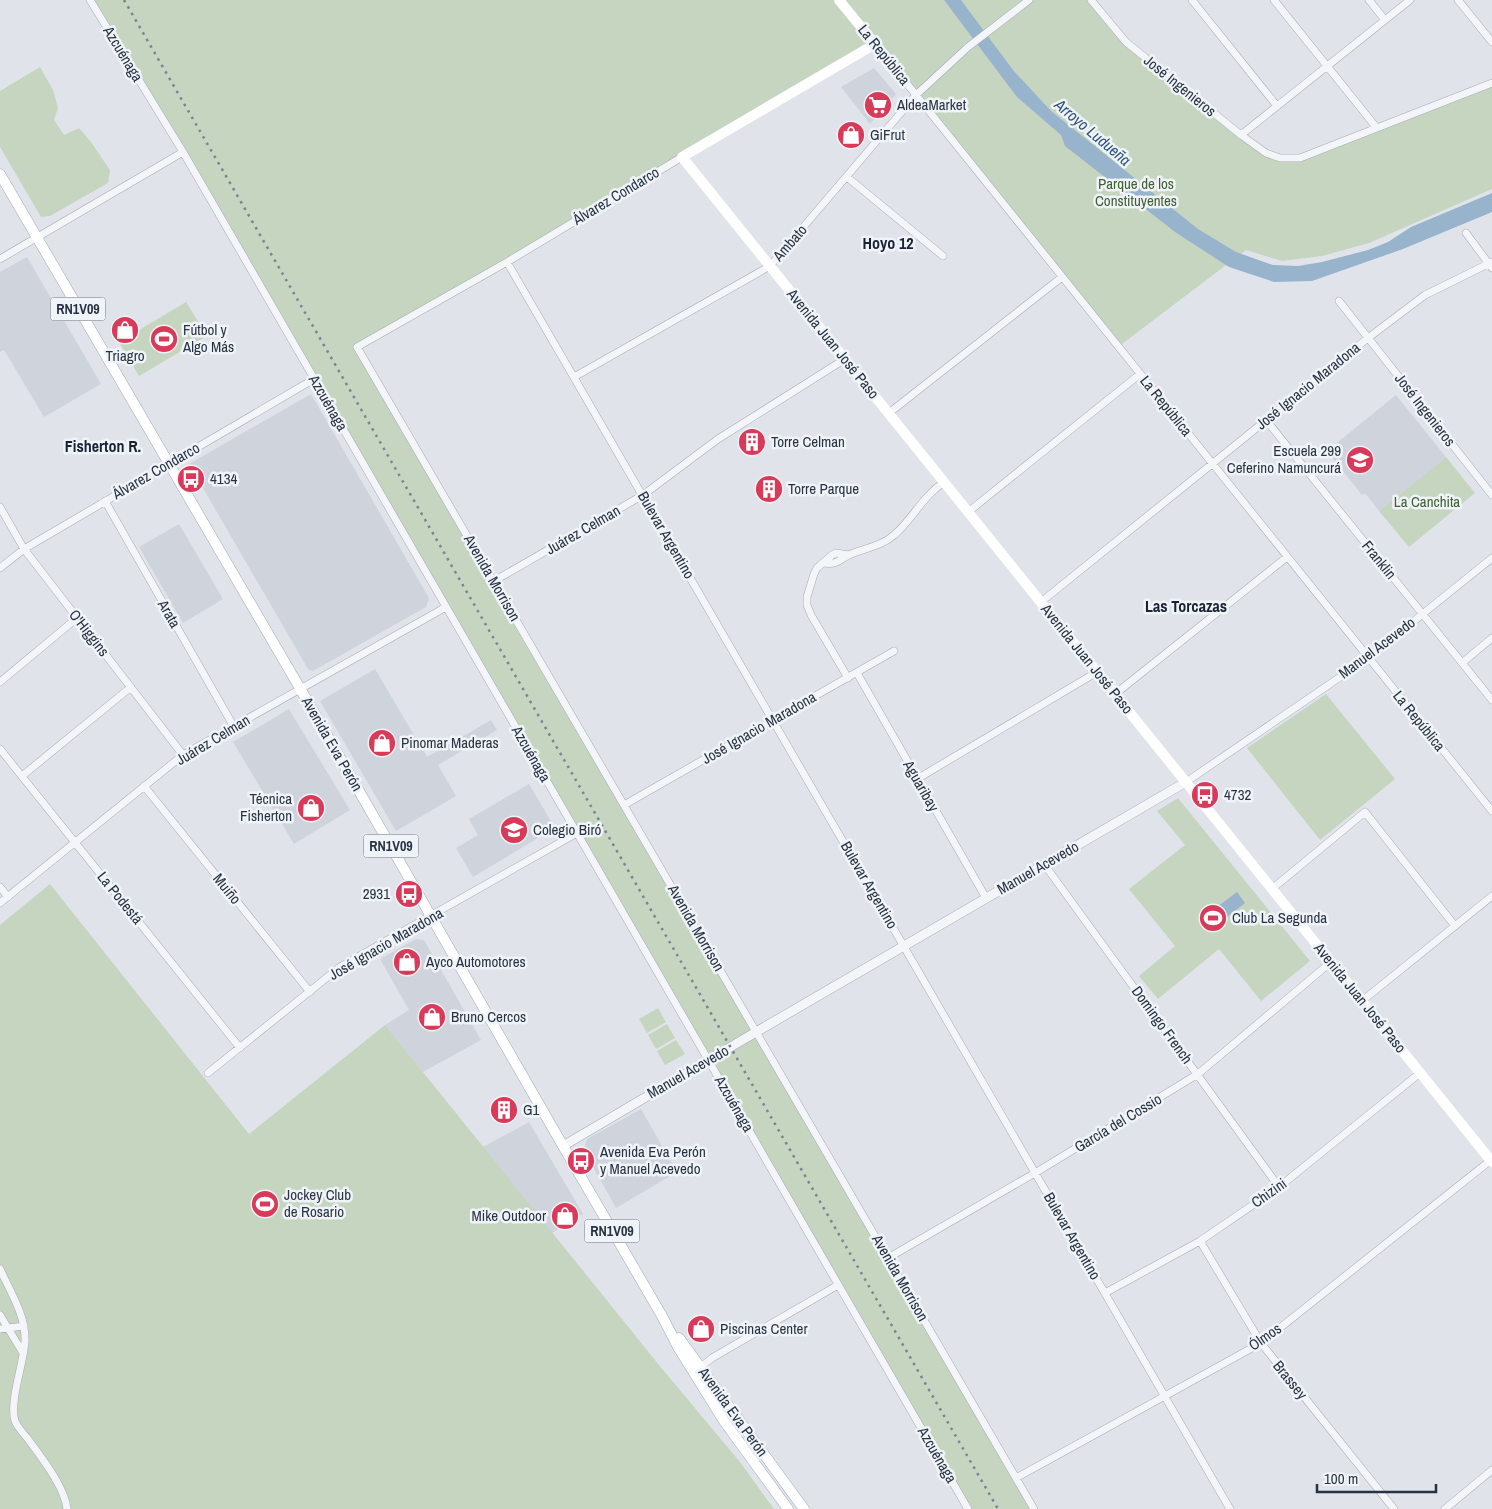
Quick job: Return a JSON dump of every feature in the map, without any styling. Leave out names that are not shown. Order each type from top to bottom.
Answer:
[{"type":"main road","name":"La República","points":[[839,0],[875,44]]},
{"type":"main road","name":"Álvarez Condarco","points":[[682,157],[875,44]]},
{"type":"main road","name":"Avenida Juan José Paso","points":[[682,157],[1491,1161]]},
{"type":"main road","name":"Avenida Eva Perón","points":[[0,174],[301,690],[562,1146],[662,1316],[697,1370],[804,1509]]},
{"type":"main road","name":"Avenida Eva Perón","points":[[697,1370],[724,1421],[788,1509]]},
{"type":"street","name":"Azcuénaga","points":[[90,0],[183,152],[968,1509]]},
{"type":"street","points":[[916,95],[968,47],[1029,0]]},
{"type":"street","name":"José Ingenieros","points":[[1091,0],[1126,42],[1266,153],[1280,158],[1300,158],[1376,127]]},
{"type":"street","points":[[1192,0],[1277,106]]},
{"type":"street","points":[[1274,0],[1376,127],[1492,83]]},
{"type":"street","points":[[1369,0],[1385,20]]},
{"type":"street","points":[[1241,135],[1410,0]]},
{"type":"street","points":[[1458,0],[1492,42]]},
{"type":"street","name":"La República","points":[[875,44],[1492,811]]},
{"type":"street","name":"Ambato","points":[[574,377],[770,266],[916,95]]},
{"type":"street","points":[[0,259],[183,152]]},
{"type":"street","name":"Álvarez Condarco","points":[[357,348],[507,262],[682,157]]},
{"type":"street","points":[[847,177],[943,256]]},
{"type":"street","points":[[1466,233],[1491,264]]},
{"type":"street","name":"Bulevar Argentino","points":[[507,262],[1230,1509]]},
{"type":"street","name":"José Ignacio Maradona","points":[[1041,602],[1368,338],[1425,295],[1491,264]]},
{"type":"street","points":[[888,413],[1062,277]]},
{"type":"street","name":"José Ingenieros","points":[[1339,301],[1492,495]]},
{"type":"street","name":"Avenida Morrison","points":[[357,348],[1034,1509]]},
{"type":"street","name":"Juárez Celman","points":[[494,581],[642,495],[718,439],[845,359]]},
{"type":"street","points":[[968,512],[1140,374]]},
{"type":"street","name":"Álvarez Condarco","points":[[0,568],[24,549],[314,379]]},
{"type":"street","name":"Franklin","points":[[1266,420],[1492,700]]},
{"type":"street","points":[[848,678],[811,615],[808,596],[814,574],[817,568],[836,553],[849,554],[887,540],[894,535],[928,494],[944,482]]},
{"type":"street","name":"Arata","points":[[105,501],[234,727]]},
{"type":"street","name":"O'Higgins","points":[[0,507],[24,549],[183,756]]},
{"type":"street","points":[[1115,694],[1287,557]]},
{"type":"street","name":"Manuel Acevedo","points":[[562,1146],[1186,782],[1368,658],[1492,558]]},
{"type":"street","name":"Juárez Celman","points":[[0,903],[183,756],[446,607]]},
{"type":"street","points":[[0,682],[77,618]]},
{"type":"street","points":[[1462,663],[1492,638]]},
{"type":"street","name":"José Ignacio Maradona","points":[[624,805],[894,651]]},
{"type":"street","points":[[917,778],[1097,672]]},
{"type":"street","name":"Aguaribay","points":[[857,673],[986,898]]},
{"type":"street","points":[[22,776],[131,687]]},
{"type":"street","name":"La Podestá","points":[[0,748],[240,1048]]},
{"type":"street","name":"Muiño","points":[[144,786],[310,992]]},
{"type":"street","points":[[1272,889],[1365,812],[1455,926]]},
{"type":"street","name":"José Ignacio Maradona","points":[[208,1074],[340,967],[577,834]]},
{"type":"street","name":"Domingo French","points":[[1044,864],[1279,1188]]},
{"type":"street","points":[[0,887],[8,897]]},
{"type":"street","points":[[1362,1001],[1492,896]]},
{"type":"street","name":"García del Cossio","points":[[888,1258],[1036,1173],[1198,1074],[1330,962]]},
{"type":"street","name":"Chizini","points":[[1105,1293],[1200,1241],[1279,1188],[1420,1073]]},
{"type":"street","name":"Ólmos","points":[[1016,1478],[1260,1343],[1491,1161]]},
{"type":"street","name":"Brassey","points":[[1200,1241],[1260,1343],[1394,1509]]},
{"type":"street","points":[[0,1269],[18,1307],[24,1326],[25,1340],[14,1406],[15,1421],[47,1465],[66,1502],[67,1509]]},
{"type":"street","points":[[697,1370],[712,1358],[838,1285]]},
{"type":"street","points":[[0,1315],[4,1329],[23,1353]]},
{"type":"street","points":[[4,1329],[24,1326]]},
{"type":"street","points":[[1445,1509],[1492,1470]]},
{"type":"shaded area","points":[[874,68],[896,94],[870,124],[841,87]]},
{"type":"shaded area","points":[[27,257],[101,384],[44,417],[4,350],[0,352],[0,272]]},
{"type":"shaded area","points":[[311,394],[429,598],[426,607],[313,671],[308,669],[189,464]]},
{"type":"shaded area","name":"Escuela 299 Ceferino Namuncurá","points":[[1396,395],[1446,457],[1379,511],[1365,493],[1362,495],[1327,451]]},
{"type":"shaded area","points":[[179,524],[223,599],[183,623],[139,547]]},
{"type":"shaded area","name":"Pinomar Maderas","points":[[375,669],[427,757],[491,720],[497,730],[438,765],[456,796],[396,831],[320,701]]},
{"type":"shaded area","points":[[289,709],[350,810],[294,844],[233,742]]},
{"type":"shaded area","name":"Colegio Biró","points":[[529,784],[555,828],[473,877],[456,848],[478,835],[469,819]]},
{"type":"shaded area","points":[[416,939],[424,940],[481,1040],[423,1072],[385,1025],[409,1010],[380,959]]},
{"type":"shaded area","points":[[641,1109],[677,1172],[616,1208],[584,1151],[587,1139]]},
{"type":"shaded area","points":[[529,1122],[583,1214],[552,1233],[483,1147]]},
{"type":"green space","name":"Parque de los Constituyentes","points":[[90,0],[1091,0],[1126,42],[1266,153],[1300,158],[1492,83],[1492,189],[1369,243],[1322,256],[1282,261],[1246,250],[1118,347],[874,44],[358,348],[1034,1509],[968,1509],[183,152]]},
{"type":"green space","points":[[40,67],[53,90],[58,108],[54,120],[64,135],[79,128],[110,170],[108,183],[50,216],[41,217],[0,147],[0,91]]},
{"type":"green space","name":"Fútbol y Algo Más","points":[[186,302],[207,336],[139,376],[119,342]]},
{"type":"green space","name":"La Canchita","points":[[1446,457],[1475,493],[1409,547],[1379,511]]},
{"type":"green space","points":[[1326,694],[1395,779],[1320,840],[1247,748]]},
{"type":"green space","name":"Club La Segunda","points":[[1178,798],[1310,961],[1261,1001],[1219,949],[1158,999],[1139,976],[1175,946],[1129,889],[1185,845],[1157,811]]},
{"type":"green space","name":"Jockey Club de Rosario","points":[[50,884],[249,1134],[385,1025],[659,1365],[740,1462],[774,1509],[0,1509],[0,925]]},
{"type":"green space","points":[[658,1008],[666,1022],[647,1033],[639,1019]]},
{"type":"green space","points":[[667,1024],[675,1038],[656,1049],[648,1035]]},
{"type":"green space","points":[[676,1040],[685,1054],[665,1065],[657,1051]]},
{"type":"water","name":"Arroyo Ludueña","points":[[944,0],[961,0],[1013,70],[1051,111],[1198,229],[1236,252],[1273,265],[1298,266],[1368,250],[1388,242],[1411,227],[1492,193],[1492,212],[1403,249],[1312,281],[1274,282],[1229,267],[1175,232],[1065,146],[1061,135],[1017,97]]},
{"type":"water","points":[[1237,892],[1245,903],[1222,921],[1213,910]]},
{"type":"railway","points":[[124,0],[998,1509]]},
{"type":"place","name":"AldeaMarket","points":[[878,105]]},
{"type":"place","name":"GiFrut","points":[[851,135]]},
{"type":"place","name":"Triagro","points":[[125,330]]},
{"type":"place","name":"Fútbol y Algo Más","points":[[164,339]]},
{"type":"place","name":"Torre Celman","points":[[752,442]]},
{"type":"place","name":"Escuela 299 Ceferino Namuncurá","points":[[1360,460]]},
{"type":"place","name":"4134","points":[[191,479]]},
{"type":"place","name":"Torre Parque","points":[[769,489]]},
{"type":"place","name":"Pinomar Maderas","points":[[382,743]]},
{"type":"place","name":"4732","points":[[1205,795]]},
{"type":"place","name":"Técnica Fisherton","points":[[311,808]]},
{"type":"place","name":"Colegio Biró","points":[[514,830]]},
{"type":"place","name":"2931","points":[[409,894]]},
{"type":"place","name":"Club La Segunda","points":[[1213,918]]},
{"type":"place","name":"Ayco Automotores","points":[[407,962]]},
{"type":"place","name":"Bruno Cercos","points":[[432,1017]]},
{"type":"place","name":"G1","points":[[504,1110]]},
{"type":"place","name":"Avenida Eva Perón y Manuel Acevedo","points":[[581,1161]]},
{"type":"place","name":"Jockey Club de Rosario","points":[[265,1204]]},
{"type":"place","name":"Mike Outdoor","points":[[565,1216]]},
{"type":"place","name":"Piscinas Center","points":[[701,1329]]},
{"type":"district","name":"Hoyo 12","points":[[888,243]]},
{"type":"district","name":"Fisherton R.","points":[[103,446]]},
{"type":"district","name":"Las Torcazas","points":[[1186,606]]}]
